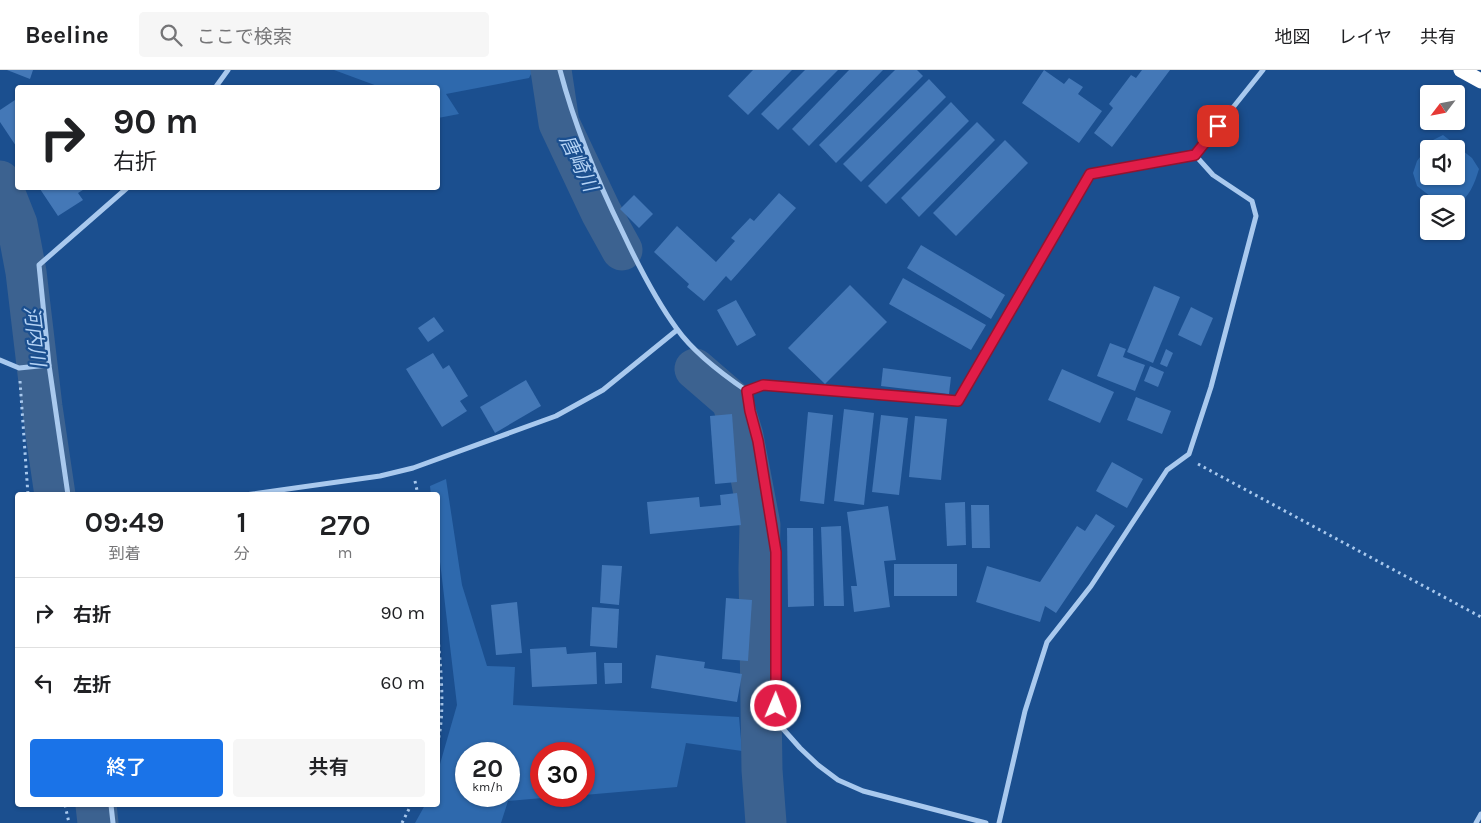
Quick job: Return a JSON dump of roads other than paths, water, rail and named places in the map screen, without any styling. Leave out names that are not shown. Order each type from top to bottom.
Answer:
[{"type":"highway","points":[[1461,70],[1481,81]]},
{"type":"street","points":[[217,85],[228,70]]},
{"type":"street","points":[[560,70],[570,109],[600,186],[640,269],[677,330],[714,368],[747,391],[758,441],[776,552],[776,721],[818,764],[838,780],[863,791],[986,823]]},
{"type":"street","points":[[747,391],[763,385],[958,401],[1090,174],[1195,155],[1263,70]]},
{"type":"street","points":[[999,823],[1025,711],[1047,642],[1091,586],[1167,470],[1189,454],[1211,387],[1256,216],[1252,201],[1213,175],[1195,155]]},
{"type":"street","points":[[68,492],[49,365],[39,265],[124,190]]},
{"type":"street","points":[[266,492],[380,476],[405,470],[556,416],[603,390],[677,330]]},
{"type":"street","points":[[0,360],[19,368],[49,365]]},
{"type":"street","points":[[111,807],[113,823]]},
{"type":"street","points":[[1476,823],[1481,814]]},
{"type":"waterway","name":"唐崎川","points":[[551,70],[559,123],[601,212],[622,250]]},
{"type":"waterway","name":"河内川","points":[[0,181],[17,224],[26,272],[42,407],[55,492]]},
{"type":"waterway","name":"唐崎川","points":[[695,369],[732,401],[743,436],[760,525],[762,770],[766,823]]},
{"type":"waterway","name":"河内川","points":[[96,807],[98,823]]}]
